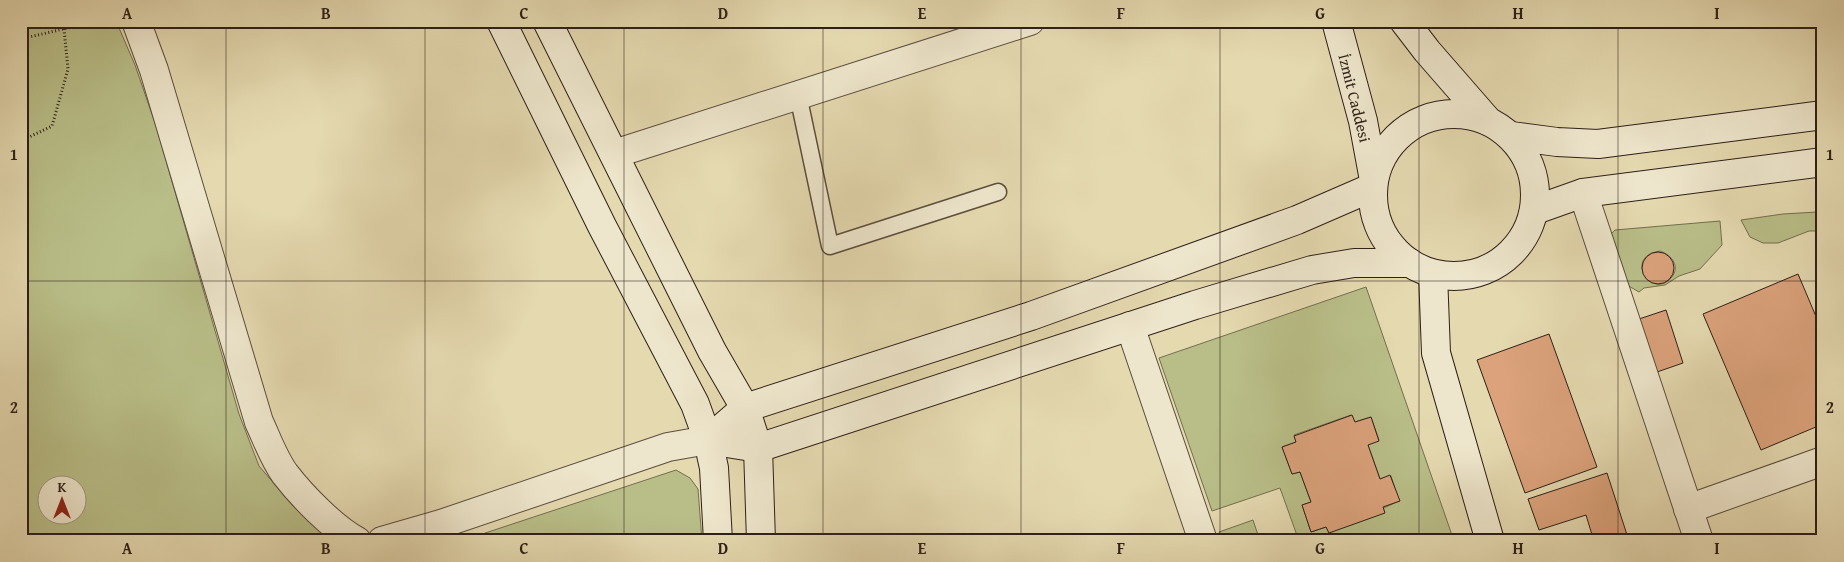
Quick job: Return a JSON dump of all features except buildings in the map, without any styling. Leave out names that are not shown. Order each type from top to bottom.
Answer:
[{"type":"street","points":[[136,21],[154,70],[259,422],[285,474],[320,512],[344,534],[357,541]]},
{"type":"street","points":[[501,21],[602,226],[695,404],[708,440],[714,468],[718,541]]},
{"type":"street","points":[[547,21],[712,351],[745,408],[758,448],[761,541]]},
{"type":"street","points":[[614,154],[1030,21]]},
{"type":"street","name":"İzmit Caddesi","points":[[1336,21],[1363,121],[1379,227],[1392,247],[1422,268],[1460,276],[1486,270],[1509,256],[1526,236],[1535,210],[1536,183],[1527,158],[1511,136],[1488,121],[1427,51],[1404,21]]},
{"type":"street","name":"İzmit Caddesi","points":[[1373,181],[1384,156],[1398,137],[1418,123],[1441,115],[1465,115],[1488,121]]},
{"type":"street","points":[[1511,136],[1557,142],[1598,144],[1823,115]]},
{"type":"street","points":[[1535,210],[1584,193],[1823,162]]},
{"type":"street","points":[[708,440],[745,408],[1031,316],[1297,220],[1373,181]]},
{"type":"street","points":[[1584,193],[1698,541]]},
{"type":"street","points":[[382,541],[441,524],[668,447],[708,440],[758,448],[1130,326],[1312,270],[1354,263],[1422,268],[1436,353],[1490,541]]},
{"type":"street","points":[[1130,326],[1203,541]]},
{"type":"street","points":[[1688,509],[1823,461]]},
{"type":"lane","points":[[798,95],[830,246],[998,192]]},
{"type":"path","points":[[21,140],[52,126],[68,69],[64,29],[61,21]]},
{"type":"path","points":[[21,39],[97,21]]},
{"type":"green space","points":[[21,21],[116,21],[135,65],[156,126],[239,414],[259,466],[293,506],[320,531],[324,541],[27,541],[21,532]]},
{"type":"green space","points":[[1817,212],[1823,216],[1823,231],[1809,231],[1778,243],[1763,243],[1750,237],[1741,220],[1783,214]]},
{"type":"green space","points":[[1720,221],[1722,245],[1700,269],[1679,276],[1665,285],[1644,288],[1639,292],[1620,281],[1606,239],[1615,230]],"holes":[[[1660,251],[1674,262],[1674,274],[1663,283],[1656,284],[1644,275],[1642,268],[1643,260],[1649,254]]]},
{"type":"green space","points":[[1366,287],[1454,541],[1299,541],[1280,488],[1212,511],[1159,358]],"holes":[[[1351,415],[1355,422],[1371,417],[1379,440],[1368,445],[1380,479],[1391,476],[1399,501],[1329,533],[1326,527],[1311,532],[1302,505],[1311,502],[1300,472],[1292,474],[1282,447],[1296,442],[1294,435]]]},
{"type":"green space","points":[[676,470],[690,478],[698,489],[702,541],[461,541]]},
{"type":"green space","points":[[1253,520],[1260,541],[1222,541],[1219,532]]}]
